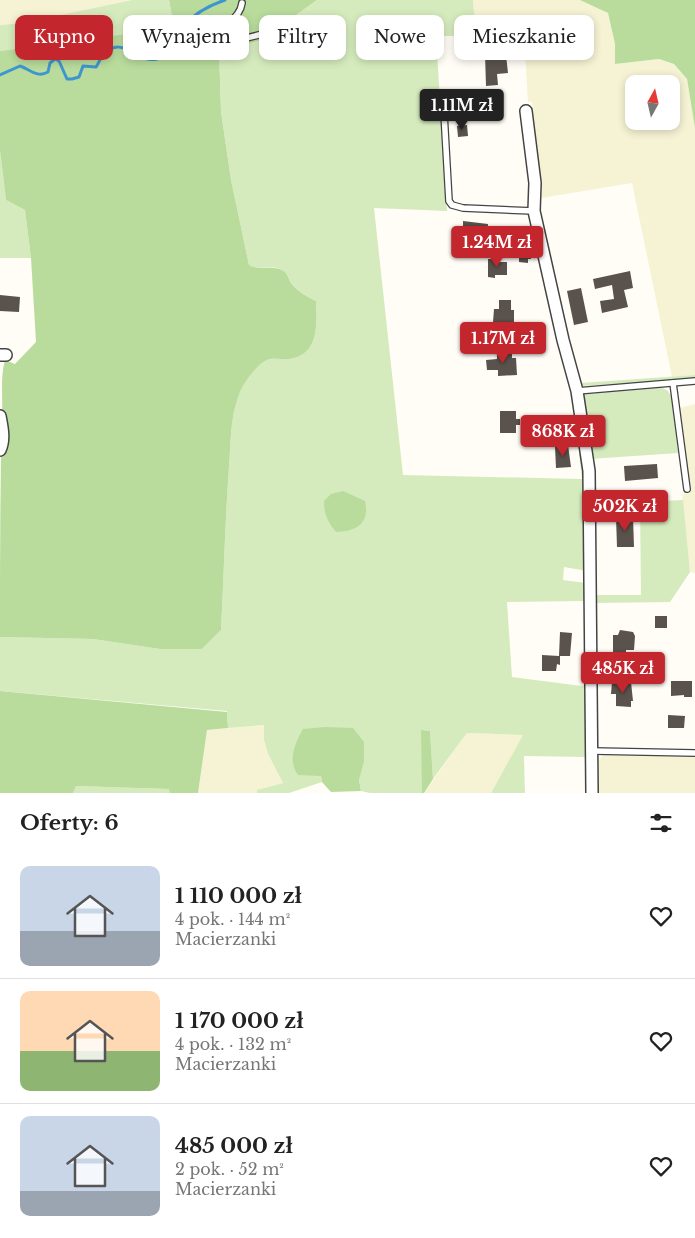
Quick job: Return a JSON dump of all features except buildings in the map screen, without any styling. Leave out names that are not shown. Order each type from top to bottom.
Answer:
[{"type":"street","points":[[526,111],[535,183],[534,211],[563,340],[577,391],[590,492],[592,793]]},
{"type":"street","points":[[0,416],[3,444],[0,450]]},
{"type":"lane","points":[[242,3],[238,16],[220,32],[219,38],[221,42],[226,43],[259,35]]},
{"type":"lane","points":[[444,113],[449,201],[452,205],[463,208],[534,211]]},
{"type":"lane","points":[[577,391],[695,381]]},
{"type":"lane","points":[[673,383],[687,489]]},
{"type":"lane","points":[[592,751],[695,753]]},
{"type":"shaded area","points":[[0,0],[132,0],[60,15],[15,15],[15,24],[0,25]]},
{"type":"shaded area","points":[[473,0],[588,0],[608,13],[615,44],[615,64],[659,59],[674,64],[687,79],[695,128],[695,375],[672,377],[632,183],[541,198],[529,110],[533,109],[532,102],[528,102],[525,60],[594,60],[594,15],[474,15]]},
{"type":"shaded area","points":[[695,404],[695,573],[690,572],[682,494],[690,493],[680,408]]},
{"type":"shaded area","points":[[265,725],[264,740],[268,754],[283,783],[258,790],[257,793],[198,793],[207,730]]},
{"type":"shaded area","points":[[467,733],[524,735],[491,793],[424,793]]},
{"type":"shaded area","points":[[603,755],[695,757],[695,793],[599,793],[599,760]]},
{"type":"green space","points":[[132,0],[169,0],[172,15],[123,15],[123,34],[113,36],[113,15],[60,15]]},
{"type":"green space","points":[[169,0],[317,0],[296,15],[259,15],[259,41],[249,43],[249,15],[172,15]]},
{"type":"green space","points":[[317,0],[473,0],[474,15],[454,15],[454,36],[444,36],[444,15],[356,15],[356,60],[438,60],[447,211],[374,208],[403,475],[582,479],[579,454],[583,452],[587,571],[564,567],[563,580],[586,583],[587,670],[585,670],[584,601],[507,602],[512,677],[589,687],[589,793],[585,793],[585,757],[524,756],[525,793],[491,793],[523,735],[467,733],[433,779],[430,731],[422,730],[422,793],[370,793],[361,791],[359,779],[364,762],[321,776],[322,782],[289,793],[257,793],[257,790],[283,783],[268,754],[264,740],[264,725],[228,728],[227,711],[0,691],[0,637],[93,639],[160,649],[202,649],[221,630],[226,508],[232,421],[236,403],[247,381],[263,362],[272,359],[289,359],[306,352],[311,345],[316,329],[316,301],[296,289],[284,271],[278,268],[253,267],[249,265],[231,180],[221,112],[219,60],[249,60],[249,43],[259,41],[259,60],[346,60],[346,15],[296,15]]},
{"type":"green space","points":[[580,0],[695,0],[695,128],[687,79],[674,64],[659,59],[615,64],[615,44],[608,13]]},
{"type":"green space","points":[[15,24],[15,49],[0,51],[0,25]]},
{"type":"green space","points":[[123,34],[123,60],[219,60],[221,112],[231,180],[249,265],[257,268],[274,268],[284,271],[296,289],[316,301],[316,329],[311,345],[306,352],[289,359],[269,359],[263,362],[250,375],[236,403],[231,430],[221,630],[202,649],[160,649],[93,639],[0,637],[0,499],[3,374],[5,360],[15,364],[36,342],[31,258],[25,210],[6,200],[0,151],[0,51],[15,49],[15,60],[113,60],[113,36]]},
{"type":"green space","points":[[0,151],[6,200],[25,210],[31,258],[0,258]]},
{"type":"green space","points":[[559,293],[580,383],[695,375],[695,379],[581,386],[577,384],[557,300]]},
{"type":"green space","points":[[661,387],[668,391],[672,398],[678,453],[590,459],[582,399],[585,394],[594,391]]},
{"type":"green space","points":[[343,491],[365,501],[366,515],[356,528],[336,532],[327,518],[324,501],[331,494]]},
{"type":"green space","points":[[683,500],[690,572],[670,602],[596,603],[596,595],[641,595],[640,502]]},
{"type":"green space","points":[[0,691],[227,712],[228,728],[207,730],[198,793],[170,793],[169,789],[76,786],[73,793],[0,793]]},
{"type":"green space","points":[[325,727],[353,728],[364,742],[364,762],[359,780],[361,791],[331,792],[322,782],[321,776],[298,775],[293,764],[293,752],[303,729]]},
{"type":"green space","points":[[421,730],[430,731],[433,779],[424,793],[422,793]]},
{"type":"green space","points":[[76,786],[170,789],[170,793],[73,793]]},
{"type":"waterway","points":[[0,75],[20,66],[37,74],[44,74],[48,72],[50,63],[55,59],[59,61],[67,79],[72,79],[79,77],[83,66],[96,67],[104,54],[117,47],[124,48],[143,58],[157,59],[169,50],[180,30],[187,22],[202,10],[225,0]]}]
